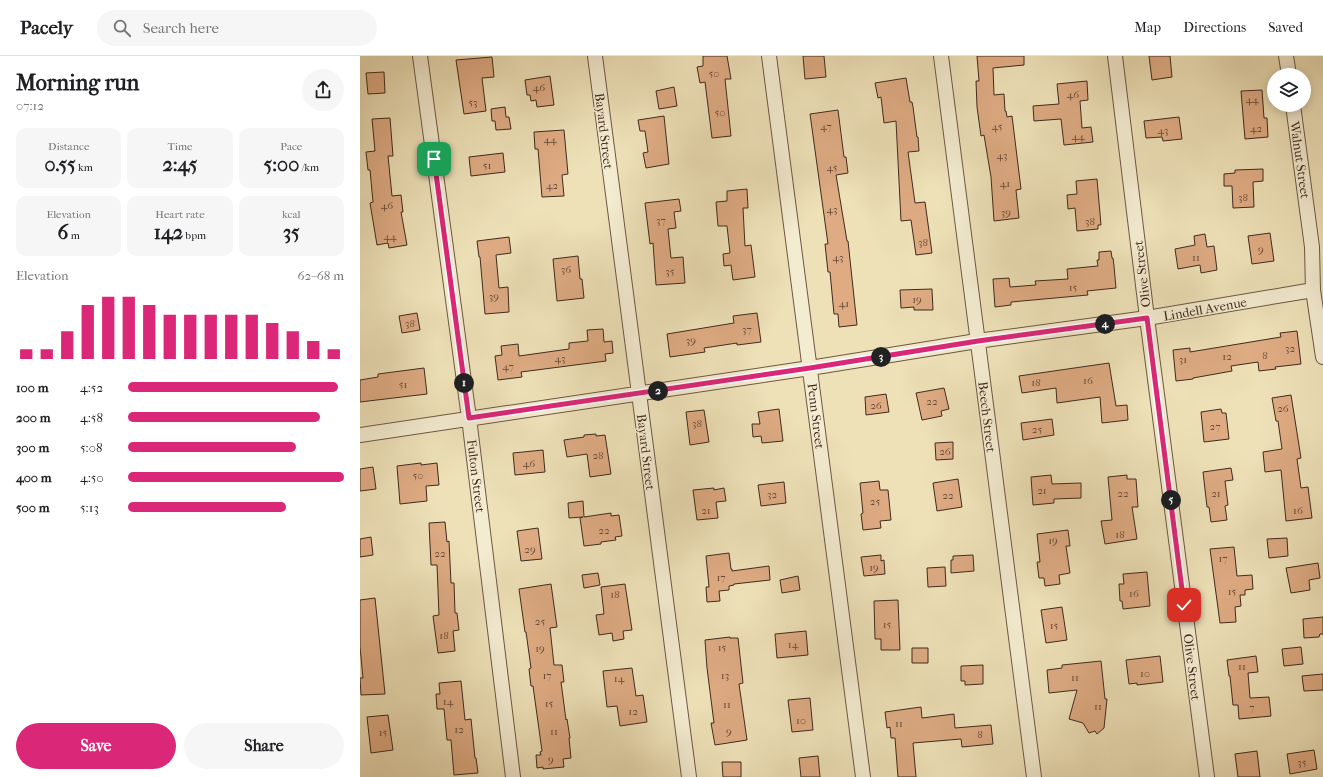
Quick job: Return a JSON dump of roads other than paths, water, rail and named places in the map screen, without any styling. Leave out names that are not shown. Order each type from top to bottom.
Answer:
[{"type":"street","name":"Fulton Street","points":[[420,56],[469,418],[513,777]]},
{"type":"street","name":"Bayard Street","points":[[595,56],[689,777]]},
{"type":"street","name":"Penn Street","points":[[769,56],[862,777]]},
{"type":"street","name":"Beech Street","points":[[941,56],[1034,777]]},
{"type":"street","name":"Olive Street","points":[[1115,56],[1147,318],[1207,777]]},
{"type":"street","points":[[1286,56],[1288,68]]},
{"type":"street","name":"Walnut Street","points":[[1294,112],[1317,246],[1313,290],[1323,357]]},
{"type":"street","name":"Lindell Avenue","points":[[360,435],[810,368],[978,341],[1147,318],[1313,290]]}]
